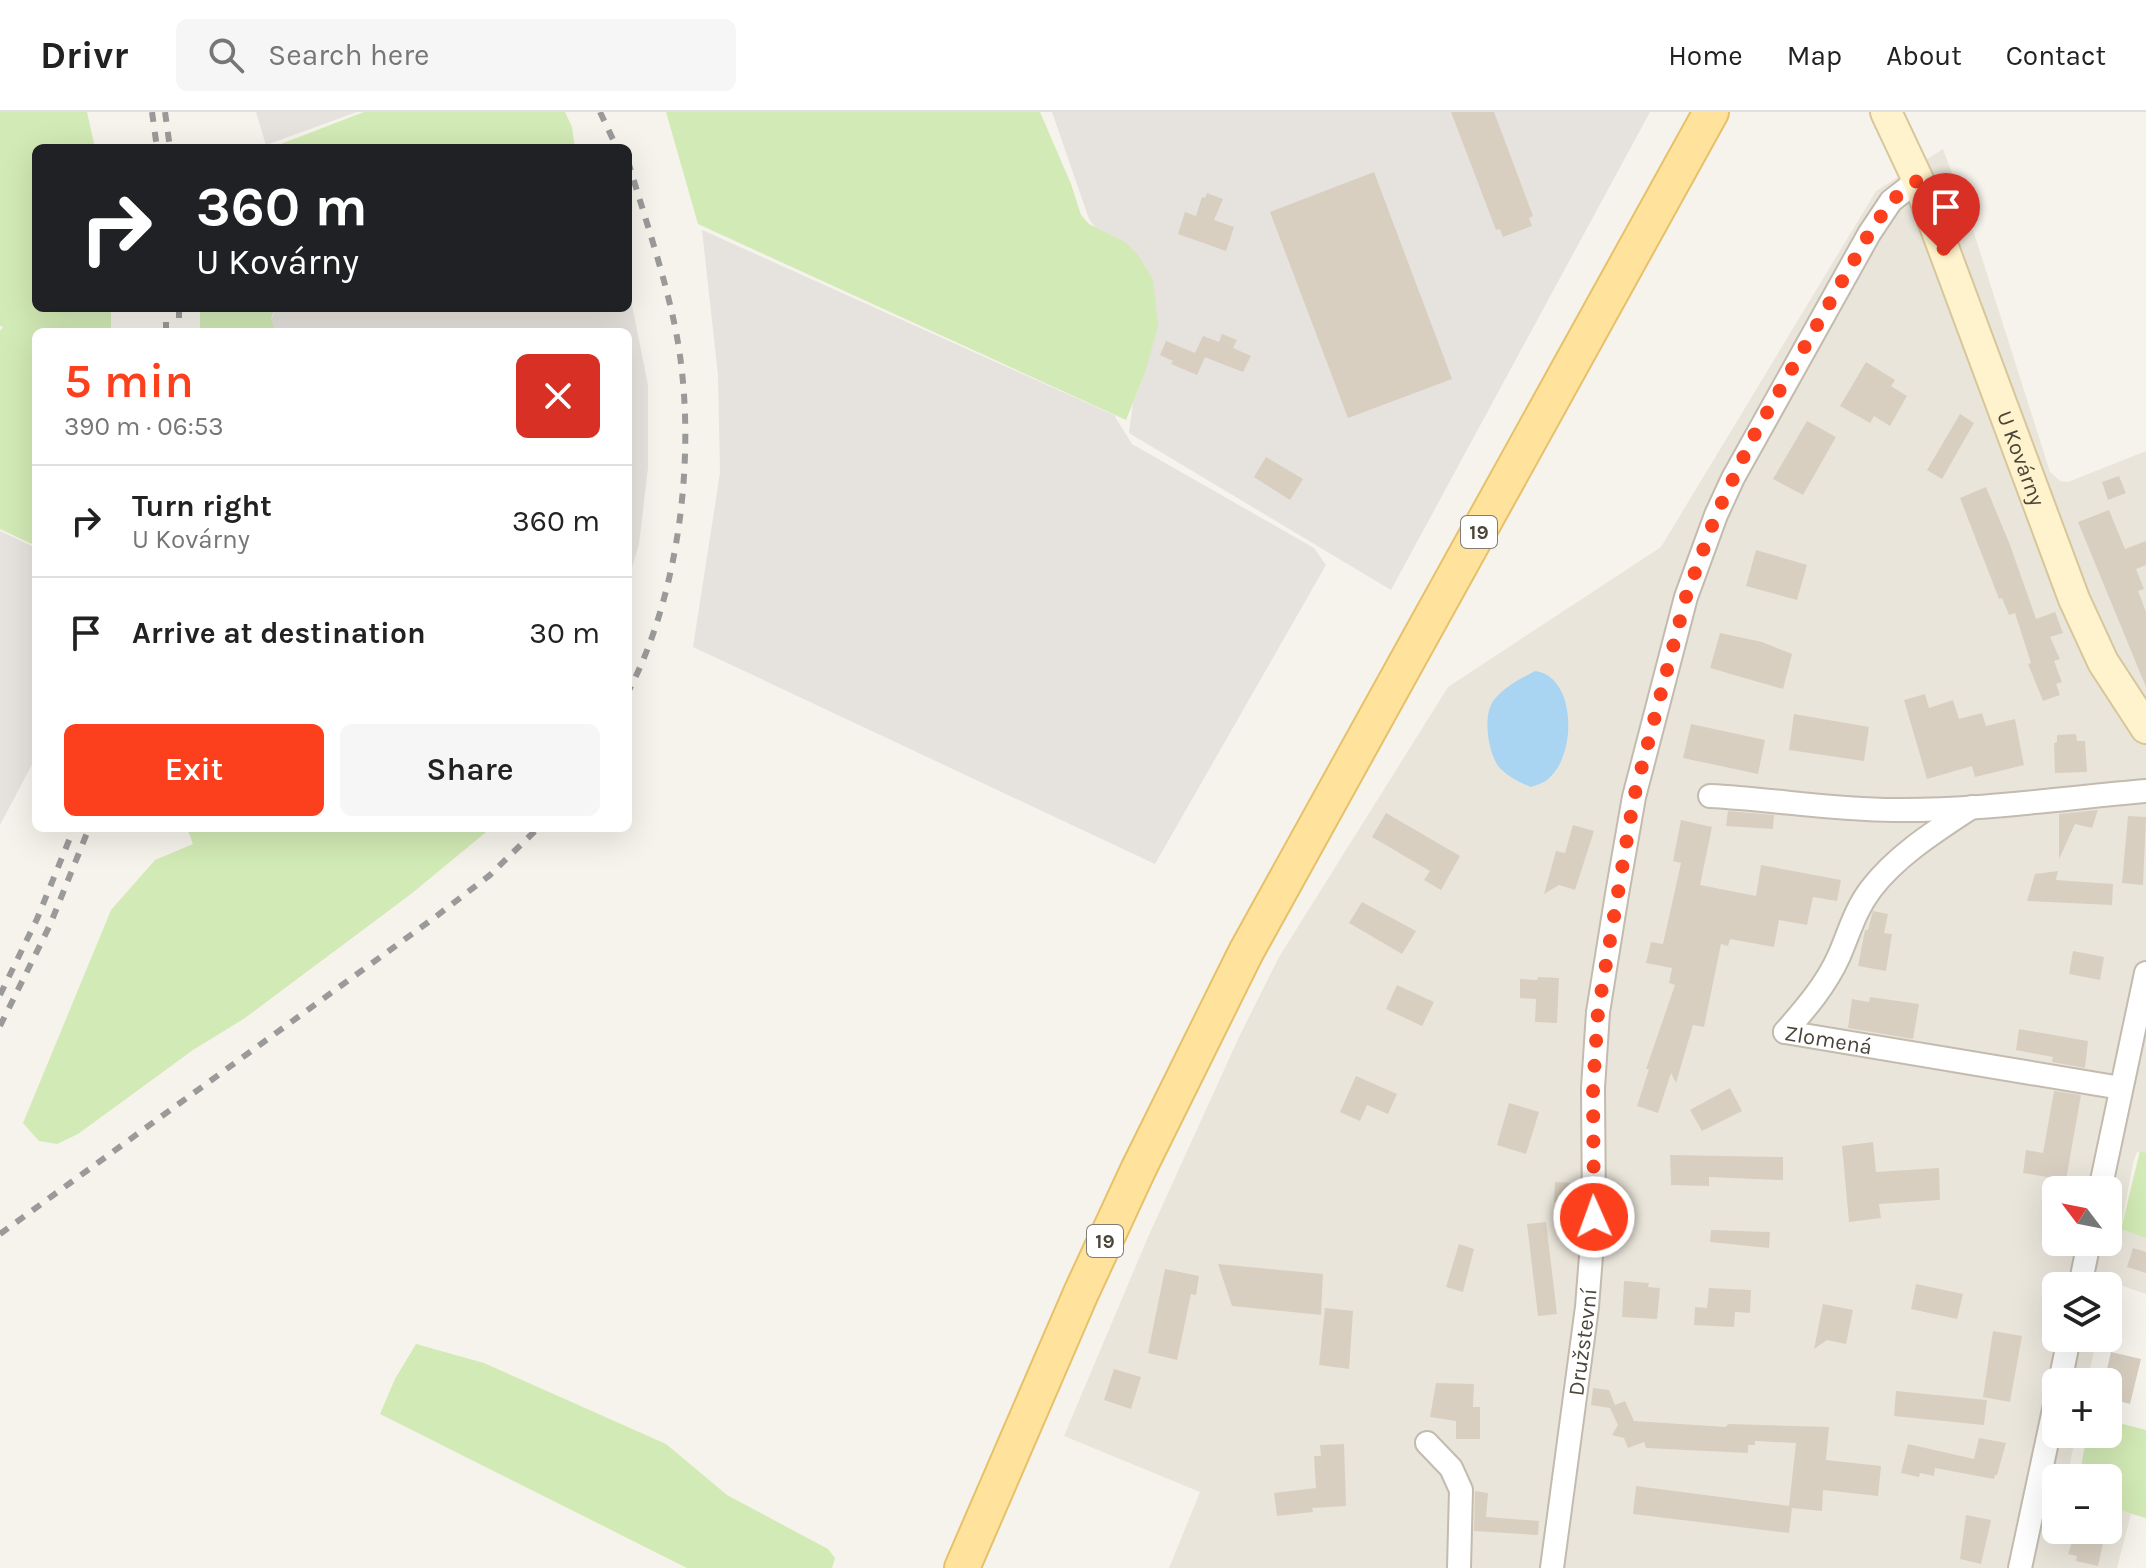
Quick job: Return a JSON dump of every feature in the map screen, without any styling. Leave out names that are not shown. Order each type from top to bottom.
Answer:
[{"type":"main road","name":"19","points":[[962,1568],[973,1552],[1081,1293],[1246,952],[1711,112]]},
{"type":"main road","points":[[953,1568],[973,1552]]},
{"type":"street","name":"U Kovárny","points":[[1886,112],[1918,180],[2074,599],[2103,662],[2146,728]]},
{"type":"street","name":"Družstevní","points":[[1552,1568],[1587,1307],[1594,1217],[1592,1104],[1598,1012],[1634,797],[1663,684],[1686,597],[1716,515],[1739,465],[1869,234],[1891,201],[1918,180]]},
{"type":"street","name":"Zlomená","points":[[1710,796],[1771,799],[1823,808],[1897,810],[2146,791]]},
{"type":"street","name":"Zlomená","points":[[1975,806],[1930,835],[1872,888],[1850,923],[1839,956],[1819,993],[1785,1032],[2121,1088]]},
{"type":"street","points":[[2103,1176],[2146,973]]},
{"type":"street","points":[[1427,1443],[1451,1468],[1461,1490],[1459,1568]]},
{"type":"street","points":[[2020,1568],[2046,1448]]},
{"type":"shaded area","points":[[256,112],[357,112],[269,144],[266,144]]},
{"type":"shaded area","points":[[1052,112],[1650,112],[1391,590],[1129,433],[1133,403],[1145,373],[1124,242],[1095,227],[1089,219]]},
{"type":"shaded area","points":[[1943,149],[1975,236],[2050,472],[2060,481],[2068,482],[2146,451],[2146,1153],[2137,1152],[2133,1163],[2122,1223],[2122,1176],[2042,1176],[2042,1256],[2122,1256],[2122,1228],[2146,1238],[2146,1294],[2122,1286],[2122,1272],[2042,1272],[2042,1352],[2094,1352],[2090,1368],[2042,1368],[2042,1448],[2073,1448],[2070,1464],[2042,1464],[2042,1544],[2122,1544],[2122,1511],[2131,1514],[2117,1568],[1169,1568],[1200,1492],[1064,1436],[1148,1237],[1239,1037],[1279,957],[1448,687],[1661,547],[1876,191]]},
{"type":"shaded area","points":[[702,230],[1114,415],[1132,444],[1314,548],[1326,565],[1155,864],[693,647],[720,473],[718,375]]},
{"type":"shaded area","points":[[632,305],[648,385],[648,468],[639,544],[632,568],[632,328],[274,328],[271,320],[274,312],[632,312]]},
{"type":"shaded area","points":[[0,531],[32,546],[32,765],[0,825]]},
{"type":"green space","points":[[0,112],[87,112],[94,144],[32,144],[32,312],[111,312],[111,328],[32,328],[32,544],[0,529],[0,331],[3,327],[0,326]]},
{"type":"green space","points":[[364,112],[565,112],[572,127],[574,144],[281,144]]},
{"type":"green space","points":[[666,112],[1040,112],[1081,215],[1089,224],[1125,242],[1138,255],[1153,280],[1158,326],[1145,373],[1126,420],[698,224]]},
{"type":"green space","points":[[200,312],[274,312],[271,319],[274,328],[200,328]]},
{"type":"green space","points":[[188,832],[486,832],[411,894],[245,1018],[193,1050],[78,1134],[57,1144],[39,1141],[23,1123],[111,910],[155,860],[193,844]]},
{"type":"green space","points":[[2140,1151],[2146,1153],[2146,1238],[2122,1229]]},
{"type":"green space","points":[[416,1344],[484,1363],[666,1444],[727,1495],[828,1549],[835,1558],[832,1568],[687,1568],[380,1414],[395,1379]]},
{"type":"green space","points":[[2122,1424],[2146,1430],[2146,1518],[2122,1511],[2122,1464],[2082,1464],[2084,1448],[2122,1448]]},
{"type":"water","points":[[1535,671],[1549,676],[1559,687],[1565,701],[1568,736],[1557,768],[1546,780],[1531,787],[1499,767],[1489,744],[1487,724],[1490,707],[1498,695]]},
{"type":"building","points":[[1451,112],[1494,112],[1533,216],[1529,218],[1532,226],[1503,237],[1500,229],[1496,230]]},
{"type":"building","points":[[1374,172],[1452,379],[1348,418],[1270,212]]},
{"type":"building","points":[[1207,193],[1223,199],[1214,220],[1234,227],[1226,251],[1178,234],[1185,212],[1196,216],[1202,197],[1205,198]]},
{"type":"building","points":[[1222,334],[1237,340],[1233,348],[1251,356],[1243,372],[1205,357],[1197,375],[1171,364],[1173,361],[1160,355],[1166,341],[1195,353],[1203,336],[1219,342]]},
{"type":"building","points":[[1866,362],[1895,380],[1891,386],[1907,396],[1890,426],[1874,416],[1870,423],[1840,406]]},
{"type":"building","points":[[1960,414],[1974,423],[1942,479],[1927,470]]},
{"type":"building","points":[[1807,421],[1836,437],[1803,495],[1773,479]]},
{"type":"building","points":[[1266,457],[1303,479],[1290,500],[1254,477]]},
{"type":"building","points":[[2119,476],[2126,493],[2108,500],[2102,482]]},
{"type":"building","points":[[1986,487],[2036,619],[2055,612],[2063,633],[2050,637],[2060,659],[2054,661],[2062,682],[2056,684],[2060,695],[2043,701],[2028,664],[2031,663],[2015,613],[2009,615],[2002,598],[1999,599],[1960,498]]},
{"type":"building","points":[[2109,510],[2125,549],[2146,541],[2146,565],[2136,569],[2144,589],[2138,591],[2146,612],[2146,687],[2078,522]]},
{"type":"building","points":[[1756,550],[1807,565],[1797,600],[1746,586]]},
{"type":"building","points":[[1720,633],[1762,642],[1792,654],[1783,689],[1710,668]]},
{"type":"building","points":[[1925,694],[1929,708],[1953,700],[1959,719],[1982,713],[1986,726],[2015,719],[2024,765],[1975,777],[1972,766],[1927,779],[1904,700]]},
{"type":"building","points":[[1794,714],[1869,727],[1864,761],[1789,750]]},
{"type":"building","points":[[1691,724],[1765,740],[1758,774],[1683,758]]},
{"type":"building","points":[[2076,734],[2077,741],[2085,741],[2087,772],[2055,773],[2054,743],[2057,742],[2057,735]]},
{"type":"building","points":[[2098,810],[2092,828],[2075,824],[2059,859],[2059,814]]},
{"type":"building","points":[[1728,811],[1774,815],[1773,829],[1726,826]]},
{"type":"building","points":[[1386,813],[1460,856],[1441,890],[1424,880],[1430,871],[1372,837]]},
{"type":"building","points":[[2128,816],[2146,817],[2143,885],[2122,883]]},
{"type":"building","points":[[1681,820],[1712,827],[1700,885],[1756,896],[1761,865],[1841,880],[1837,901],[1813,897],[1807,925],[1779,920],[1774,947],[1730,939],[1728,946],[1721,944],[1704,1027],[1693,1025],[1676,1083],[1671,1073],[1658,1113],[1637,1106],[1649,1069],[1646,1069],[1675,985],[1669,983],[1672,968],[1646,963],[1651,942],[1663,944],[1681,863],[1673,861]]},
{"type":"building","points":[[1573,825],[1594,831],[1575,890],[1559,885],[1544,894],[1556,851],[1565,853]]},
{"type":"building","points":[[2058,871],[2056,880],[2113,884],[2112,905],[2027,901],[2035,874]]},
{"type":"building","points":[[1362,902],[1416,931],[1402,954],[1349,923]]},
{"type":"building","points":[[1873,911],[1888,914],[1884,933],[1892,934],[1886,971],[1858,966],[1865,930],[1868,930]]},
{"type":"building","points":[[2073,951],[2104,957],[2100,980],[2069,974]]},
{"type":"building","points":[[1538,977],[1559,978],[1557,1023],[1535,1022],[1536,999],[1520,998],[1520,979],[1537,980]]},
{"type":"building","points":[[1397,985],[1434,1002],[1422,1026],[1386,1009]]},
{"type":"building","points":[[1870,997],[1919,1004],[1913,1039],[1848,1028],[1852,999],[1869,1002]]},
{"type":"building","points":[[2019,1029],[2088,1041],[2085,1068],[2052,1062],[2053,1057],[2016,1050]]},
{"type":"building","points":[[1356,1076],[1397,1094],[1388,1114],[1367,1105],[1360,1121],[1340,1112]]},
{"type":"building","points":[[1730,1088],[1742,1111],[1702,1131],[1690,1110]]},
{"type":"building","points":[[2054,1091],[2081,1095],[2067,1176],[2023,1173],[2026,1150],[2043,1153]]},
{"type":"building","points":[[1509,1103],[1539,1112],[1526,1154],[1497,1145]]},
{"type":"building","points":[[1873,1142],[1876,1172],[1939,1168],[1940,1200],[1879,1204],[1881,1218],[1849,1222],[1842,1146]]},
{"type":"building","points":[[1670,1155],[1783,1157],[1783,1180],[1709,1177],[1709,1186],[1671,1185]]},
{"type":"building","points":[[1555,1182],[1573,1183],[1572,1203],[1554,1203]]},
{"type":"building","points":[[1546,1222],[1557,1314],[1538,1316],[1527,1224]]},
{"type":"building","points":[[1711,1230],[1770,1232],[1769,1248],[1710,1242]]},
{"type":"building","points":[[1459,1244],[1474,1249],[1463,1292],[1446,1287]]},
{"type":"building","points":[[2133,1248],[2146,1252],[2146,1273],[2127,1267]]},
{"type":"building","points":[[1218,1264],[1323,1274],[1321,1315],[1232,1306]]},
{"type":"building","points":[[1165,1269],[1199,1276],[1196,1295],[1191,1294],[1177,1360],[1148,1353]]},
{"type":"building","points":[[1624,1281],[1649,1283],[1648,1287],[1660,1288],[1657,1319],[1622,1317]]},
{"type":"building","points":[[1916,1284],[1963,1294],[1957,1319],[1911,1309]]},
{"type":"building","points":[[1709,1288],[1751,1290],[1750,1313],[1735,1312],[1734,1327],[1694,1325],[1695,1307],[1707,1308]]},
{"type":"building","points":[[1823,1304],[1853,1310],[1846,1344],[1827,1340],[1814,1349]]},
{"type":"building","points":[[1325,1308],[1353,1311],[1349,1369],[1319,1365]]},
{"type":"building","points":[[1993,1331],[2022,1336],[2010,1402],[1983,1397]]},
{"type":"building","points":[[2111,1352],[2141,1359],[2130,1404],[2122,1402],[2122,1368],[2107,1368]]},
{"type":"building","points":[[1114,1369],[1141,1377],[1131,1409],[1104,1400]]},
{"type":"building","points":[[1436,1383],[1474,1384],[1473,1407],[1480,1407],[1480,1439],[1456,1439],[1456,1421],[1430,1417]]},
{"type":"building","points":[[1593,1388],[1609,1390],[1615,1405],[1625,1401],[1634,1421],[1726,1427],[1728,1424],[1829,1427],[1826,1460],[1881,1466],[1878,1496],[1823,1490],[1822,1511],[1792,1508],[1789,1533],[1633,1514],[1636,1486],[1789,1506],[1796,1443],[1755,1441],[1755,1445],[1748,1445],[1748,1453],[1646,1448],[1644,1442],[1628,1448],[1624,1438],[1612,1435],[1618,1425],[1610,1408],[1591,1405]]},
{"type":"building","points":[[1896,1391],[1987,1400],[1984,1425],[1894,1416]]},
{"type":"building","points":[[1979,1438],[2006,1443],[1994,1479],[1935,1468],[1934,1476],[1901,1473],[1908,1444],[1974,1459]]},
{"type":"building","points":[[1344,1444],[1346,1506],[1312,1508],[1313,1512],[1277,1516],[1274,1493],[1316,1488],[1314,1456],[1321,1456],[1320,1445]]},
{"type":"building","points":[[1475,1491],[1488,1493],[1486,1517],[1539,1521],[1538,1535],[1474,1531]]},
{"type":"building","points":[[1966,1515],[1991,1520],[1981,1564],[1960,1559]]},
{"type":"building","points":[[2071,1544],[2103,1544],[2098,1566],[2076,1561],[2077,1556],[2068,1554]]},
{"type":"railway","points":[[152,112],[156,144]]},
{"type":"railway","points":[[165,112],[169,144]]},
{"type":"railway","points":[[600,112],[615,144]]},
{"type":"railway","points":[[632,174],[677,337],[685,425],[680,518],[672,565],[661,610],[632,683]]},
{"type":"railway","points":[[166,312],[166,328]]},
{"type":"railway","points":[[179,312],[179,328]]},
{"type":"railway","points":[[0,995],[37,919],[72,832]]},
{"type":"railway","points":[[0,1026],[50,925],[87,832]]},
{"type":"railway","points":[[0,1234],[434,918],[490,875],[534,832]]},
{"type":"route","points":[[1594,1217],[1591,1151],[1598,1012],[1617,894],[1634,797],[1663,684],[1686,597],[1716,515],[1752,439],[1869,234],[1891,201],[1918,180],[1946,255]]}]
